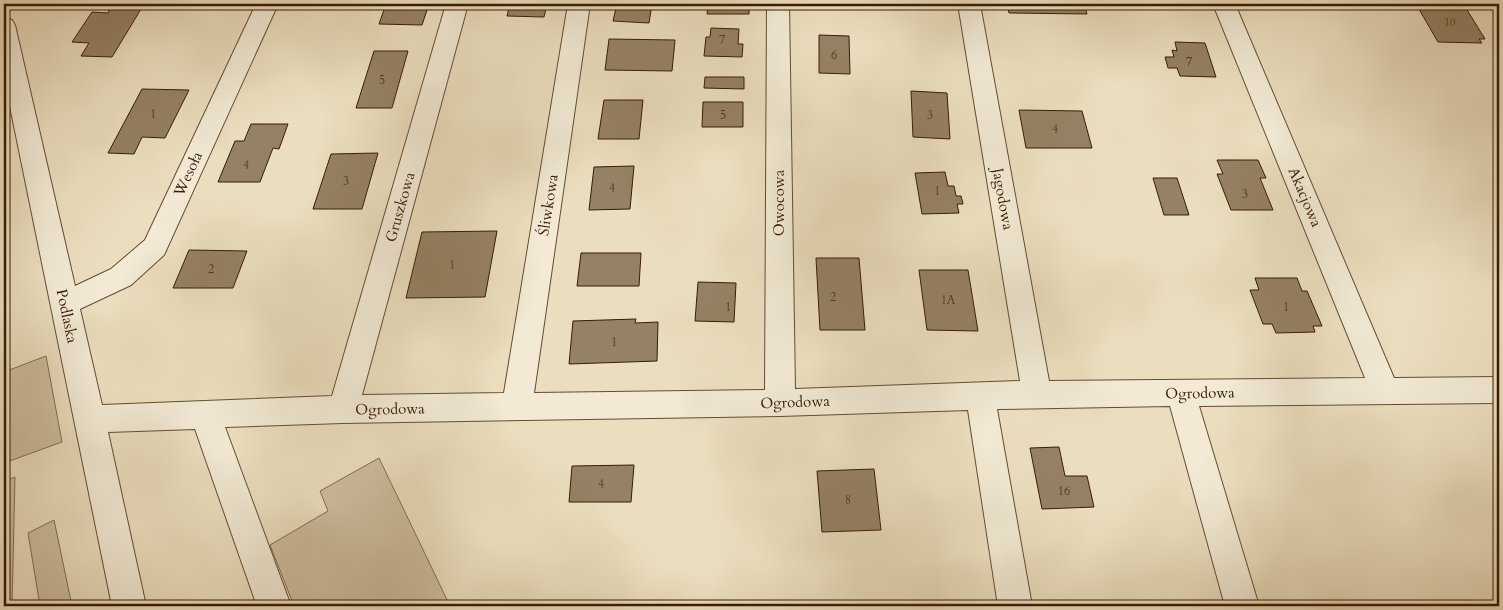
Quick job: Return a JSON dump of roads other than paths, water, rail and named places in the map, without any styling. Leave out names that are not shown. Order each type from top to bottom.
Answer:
[{"type":"street","name":"Wesoła","points":[[64,303],[121,277],[155,247],[267,4]]},
{"type":"street","name":"Gruszkowa","points":[[343,409],[457,4]]},
{"type":"street","name":"Śliwkowa","points":[[516,406],[580,4]]},
{"type":"street","name":"Owocowa","points":[[778,4],[780,403]]},
{"type":"street","name":"Jagodowa","points":[[969,4],[1038,394]]},
{"type":"street","name":"Akacjowa","points":[[1224,4],[1385,391]]},
{"type":"street","name":"Podlaska","points":[[4,26],[13,111],[64,303],[129,606]]},
{"type":"street","name":"Ogrodowa","points":[[90,419],[343,409],[780,403],[1038,394],[1499,390]]},
{"type":"street","points":[[1181,393],[1242,606]]},
{"type":"street","points":[[980,396],[1015,606]]},
{"type":"street","points":[[205,414],[274,606]]}]
